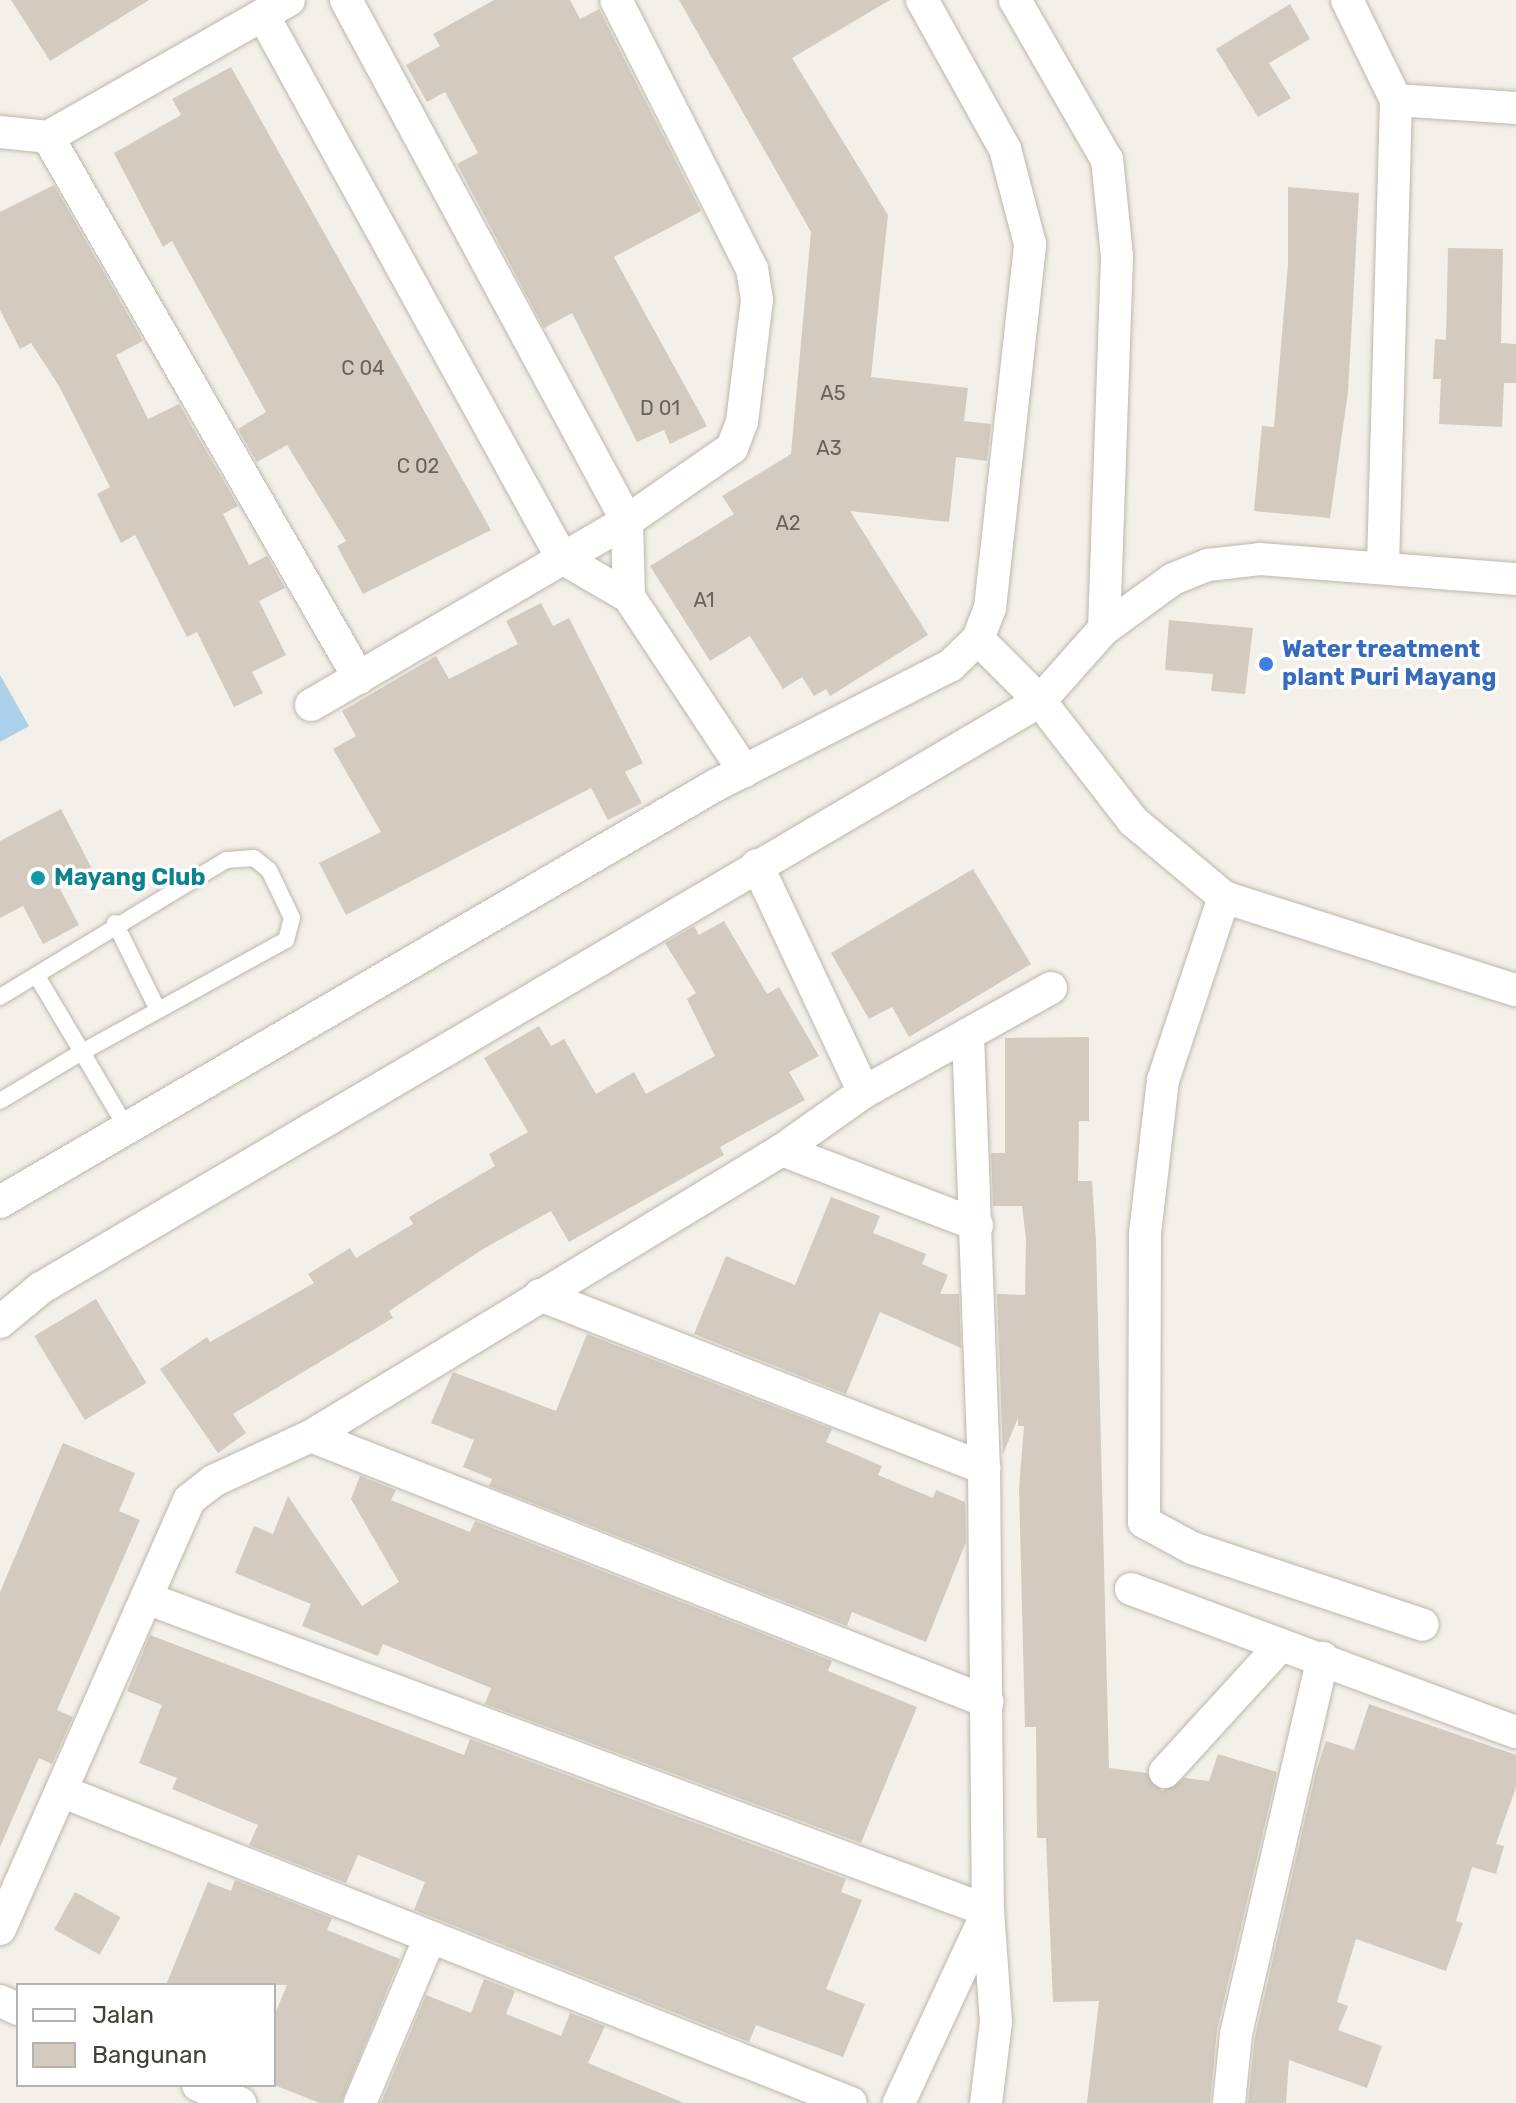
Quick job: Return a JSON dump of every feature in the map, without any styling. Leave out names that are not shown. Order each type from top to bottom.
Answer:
[{"type":"street","points":[[346,0],[627,521],[629,597]]},
{"type":"street","points":[[311,705],[627,521],[732,448],[742,422],[757,300],[752,269],[616,0]]},
{"type":"street","points":[[0,1202],[744,771],[950,666],[978,639],[990,608],[1030,244],[1005,149],[922,0]]},
{"type":"street","points":[[1015,0],[1107,160],[1117,256],[1104,629]]},
{"type":"street","points":[[1347,0],[1396,100],[1383,568]]},
{"type":"street","points":[[0,132],[48,137],[276,8],[562,558],[629,597],[744,771]]},
{"type":"street","points":[[1396,100],[1516,108]]},
{"type":"street","points":[[48,137],[359,678]]},
{"type":"street","points":[[0,1322],[41,1288],[1040,701],[1104,629],[1173,579],[1208,565],[1260,559],[1516,579]]},
{"type":"street","points":[[978,639],[1040,701],[1133,821],[1224,897],[1516,990]]},
{"type":"street","points":[[757,865],[864,1092]]},
{"type":"street","points":[[1224,897],[1163,1080],[1145,1234],[1144,1522],[1192,1548],[1423,1625]]},
{"type":"street","points":[[2,1920],[12,1871],[61,1791],[189,1500],[213,1481],[311,1436],[782,1150],[864,1092],[1051,988]]},
{"type":"street","points":[[968,1034],[984,1468],[988,1911],[996,2022],[986,2103]]},
{"type":"street","points":[[782,1150],[977,1225]]},
{"type":"street","points":[[540,1295],[984,1468]]},
{"type":"street","points":[[311,1436],[988,1702]]},
{"type":"street","points":[[1131,1589],[1516,1732]]},
{"type":"street","points":[[146,1598],[988,1911]]},
{"type":"street","points":[[1165,1772],[1281,1645]]},
{"type":"street","points":[[1229,2103],[1236,2034],[1323,1658]]},
{"type":"street","points":[[61,1791],[851,2103]]},
{"type":"street","points":[[899,2103],[988,1911]]},
{"type":"street","points":[[360,2103],[430,1937]]},
{"type":"street","points":[[203,2087],[240,2103]]},
{"type":"lane","points":[[0,997],[38,978],[115,923],[226,860],[254,858],[284,895],[292,918],[286,940],[82,1052],[0,1101]]},
{"type":"lane","points":[[115,923],[158,1010]]},
{"type":"lane","points":[[38,978],[126,1127]]},
{"type":"water","points":[[0,675],[29,726],[0,742]]},
{"type":"building","points":[[11,0],[149,0],[50,61]]},
{"type":"building","points":[[494,0],[570,0],[580,19],[599,9],[701,211],[614,257],[707,426],[670,444],[664,430],[637,442],[572,313],[544,328],[457,164],[478,153],[445,92],[427,102],[406,65],[440,46],[433,34]]},
{"type":"building","points":[[679,0],[890,0],[792,58],[888,215],[871,377],[968,388],[964,421],[991,424],[987,461],[956,457],[949,522],[850,511],[928,635],[830,696],[826,689],[814,696],[802,677],[783,689],[750,636],[710,661],[650,566],[734,514],[722,496],[791,454],[811,232]]},
{"type":"building","points":[[1290,4],[1310,39],[1269,63],[1291,98],[1258,117],[1216,49]]},
{"type":"building","points":[[231,67],[491,530],[363,594],[337,546],[346,541],[287,445],[257,462],[238,429],[266,412],[172,241],[163,247],[114,153],[181,115],[172,99]]},
{"type":"building","points":[[54,185],[143,341],[116,355],[148,419],[179,404],[238,506],[223,514],[249,565],[267,556],[285,588],[259,601],[286,655],[252,672],[263,693],[234,707],[197,632],[187,637],[135,535],[121,543],[97,494],[110,487],[59,386],[31,343],[20,349],[0,310],[0,212]]},
{"type":"building","points":[[1288,187],[1359,193],[1348,392],[1330,518],[1254,511],[1262,426],[1274,427],[1288,264]]},
{"type":"building","points":[[1448,248],[1503,249],[1501,343],[1516,344],[1516,383],[1504,383],[1502,427],[1439,424],[1441,379],[1433,379],[1435,339],[1446,340]]},
{"type":"building","points":[[541,603],[553,626],[569,618],[643,763],[625,772],[642,803],[608,820],[591,788],[346,915],[319,863],[381,832],[333,749],[356,736],[342,711],[436,656],[449,679],[518,644],[506,621]]},
{"type":"building","points":[[1169,620],[1253,628],[1245,694],[1211,691],[1213,674],[1165,670]]},
{"type":"building","name":"Mayang Club","points":[[61,809],[92,869],[59,887],[79,925],[43,944],[23,906],[0,918],[0,841]]},
{"type":"building","points":[[973,869],[1031,964],[909,1037],[892,1007],[869,1019],[831,953]]},
{"type":"building","points":[[724,921],[767,994],[779,987],[819,1056],[789,1072],[805,1100],[720,1147],[724,1155],[569,1242],[551,1211],[483,1249],[389,1311],[393,1318],[233,1414],[246,1433],[218,1453],[160,1369],[207,1337],[210,1342],[314,1283],[308,1274],[350,1248],[356,1258],[413,1224],[409,1217],[495,1166],[489,1154],[528,1132],[484,1058],[539,1026],[551,1046],[564,1039],[596,1094],[634,1072],[646,1094],[715,1056],[687,999],[696,993],[665,943],[694,926],[699,935]]},
{"type":"building","points":[[1089,1037],[1089,1121],[1079,1121],[1078,1181],[1092,1181],[1096,1242],[1109,1768],[1147,1773],[1162,1791],[1185,1778],[1209,1781],[1218,1754],[1277,1772],[1217,2030],[1210,2103],[1087,2103],[1099,2001],[1053,2002],[1046,1838],[1037,1838],[1036,1727],[1025,1727],[1019,1488],[1024,1426],[1018,1426],[1018,1418],[1003,1454],[997,1294],[1025,1295],[1026,1239],[1022,1206],[993,1206],[991,1153],[1005,1153],[1005,1038]]},
{"type":"building","points":[[831,1197],[880,1216],[873,1233],[926,1254],[922,1264],[948,1275],[940,1294],[959,1294],[961,1348],[880,1312],[846,1394],[694,1334],[726,1256],[795,1285]]},
{"type":"building","points":[[96,1299],[146,1383],[85,1420],[34,1336]]},
{"type":"building","points":[[587,1334],[832,1429],[826,1442],[882,1466],[878,1475],[933,1498],[936,1490],[965,1502],[966,1542],[926,1642],[852,1612],[847,1626],[489,1486],[492,1479],[463,1467],[474,1440],[431,1423],[453,1372],[556,1411]]},
{"type":"building","points":[[63,1443],[135,1473],[119,1511],[140,1520],[57,1710],[73,1717],[52,1764],[39,1758],[0,1847],[0,1592]]},
{"type":"building","points":[[360,1476],[396,1490],[391,1500],[470,1532],[475,1521],[832,1661],[828,1671],[917,1707],[861,1843],[485,1704],[491,1688],[383,1644],[378,1656],[302,1626],[311,1604],[235,1573],[254,1526],[273,1534],[288,1496],[362,1606],[399,1582],[351,1499]]},
{"type":"building","points":[[150,1635],[464,1755],[470,1739],[846,1879],[841,1892],[862,1900],[826,1989],[865,2004],[843,2057],[756,2025],[749,2042],[414,1910],[425,1882],[358,1855],[346,1883],[249,1845],[258,1825],[172,1789],[177,1778],[139,1763],[162,1705],[127,1691]]},
{"type":"building","points":[[1369,1704],[1516,1755],[1516,1787],[1496,1844],[1504,1846],[1496,1874],[1472,1867],[1456,1921],[1463,1923],[1446,1971],[1356,1939],[1337,2002],[1348,2006],[1338,2030],[1382,2046],[1367,2088],[1289,2060],[1286,2103],[1248,2103],[1255,2037],[1316,1772],[1326,1741],[1354,1750]]},
{"type":"building","points":[[235,1880],[332,1918],[327,1930],[400,1959],[341,2103],[320,2103],[276,2086],[276,2011],[287,1985],[167,1983],[208,1882],[231,1891]]},
{"type":"building","points":[[75,1892],[120,1917],[100,1955],[54,1930]]},
{"type":"building","points":[[484,1979],[515,1991],[506,2014],[561,2036],[570,2013],[605,2026],[588,2063],[684,2103],[381,2103],[426,1995],[471,2013]]},
{"type":"place","name":"Water treatment plant Puri Mayang","points":[[1266,664]]},
{"type":"place","name":"Mayang Club","points":[[38,878]]}]
